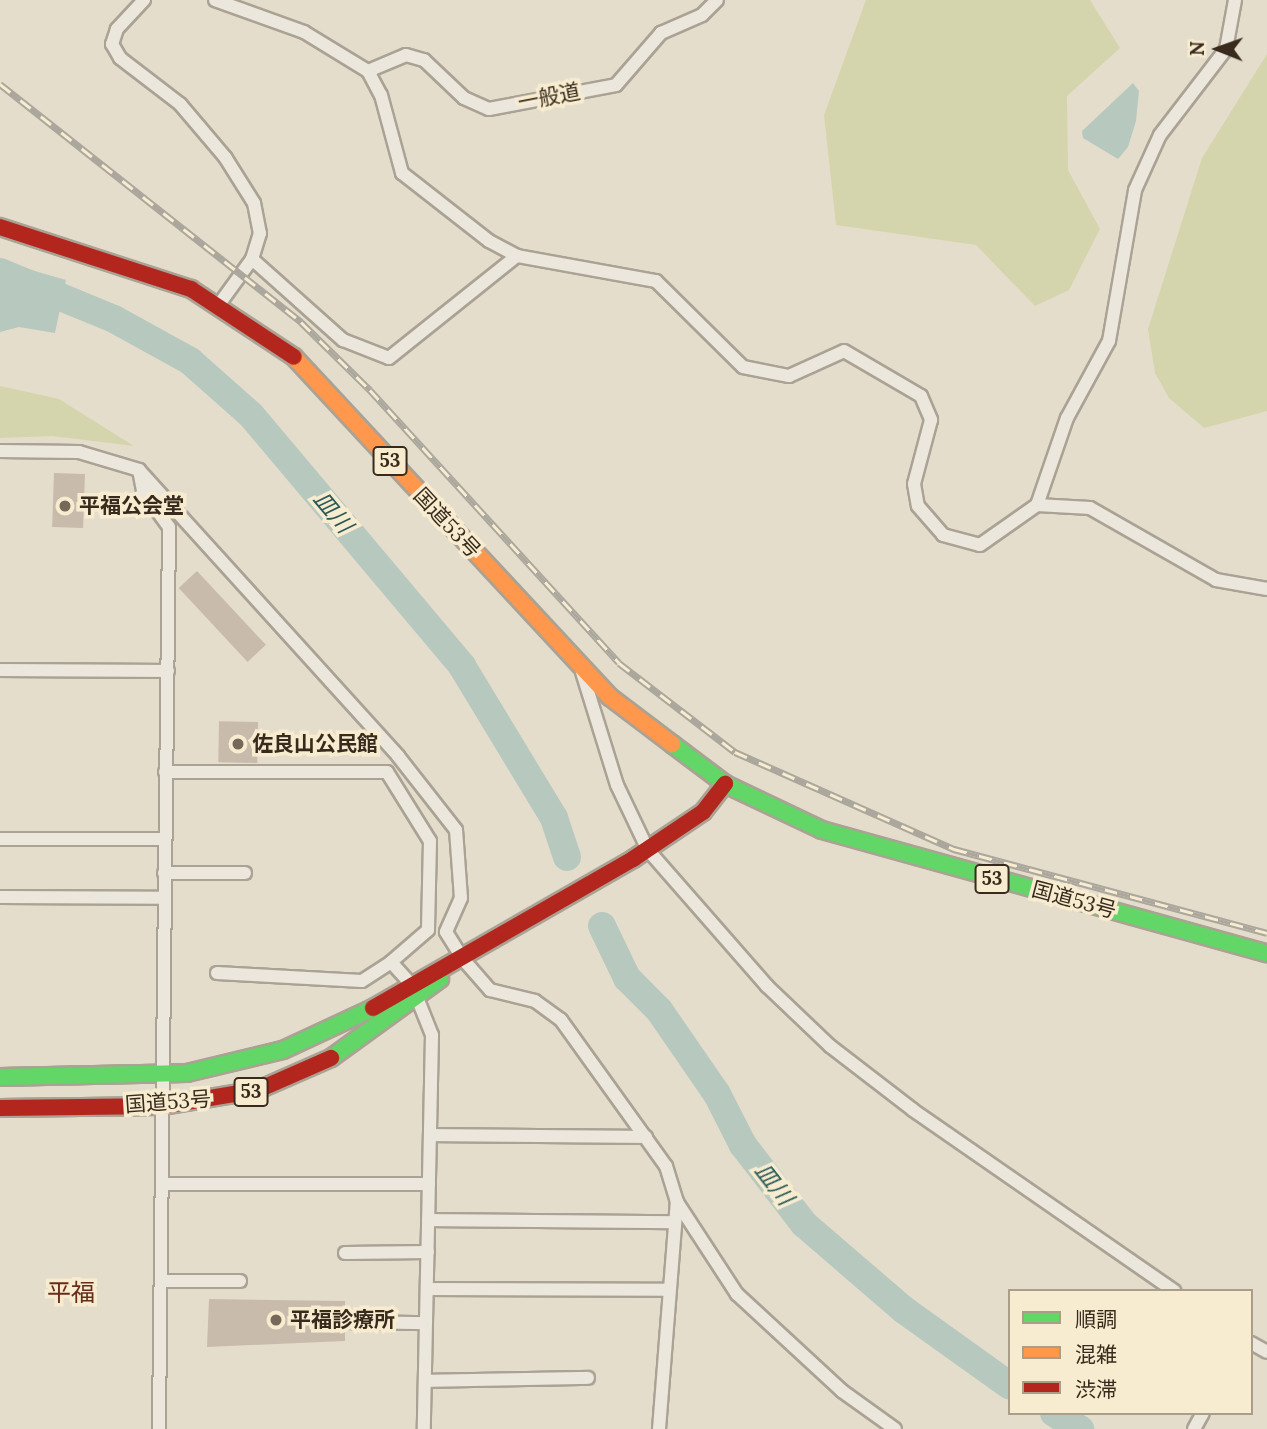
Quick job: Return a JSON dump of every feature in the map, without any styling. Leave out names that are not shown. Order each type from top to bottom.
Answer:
[{"type":"highway","name":"国道53号","points":[[0,227],[121,263],[220,303],[285,348],[578,659],[610,697],[725,784],[822,830],[1267,953]]},
{"type":"highway","name":"国道53号","points":[[0,1108],[162,1105],[228,1097],[289,1080],[346,1051],[462,958],[648,850],[703,812],[725,784]]},
{"type":"highway","name":"国道53号","points":[[0,1077],[163,1075],[219,1068],[283,1050],[415,993]]},
{"type":"street","points":[[144,0],[127,15],[113,44],[120,58],[180,104],[225,157],[254,203],[260,233],[251,258],[220,303]]},
{"type":"street","points":[[215,0],[304,32],[368,71],[381,95],[402,173],[436,204],[517,256],[656,281],[743,367],[789,376],[844,351],[858,355],[921,396],[929,407],[931,420],[914,484],[918,506],[943,535],[960,543],[980,545],[995,539],[1037,505],[1067,418],[1108,341],[1135,190],[1160,135],[1226,49],[1235,0]]},
{"type":"street","name":"一般道","points":[[368,71],[406,55],[424,60],[464,98],[489,108],[616,85],[661,33],[702,15],[717,0]]},
{"type":"street","points":[[251,258],[353,348],[389,358],[517,256]]},
{"type":"street","points":[[0,452],[79,452],[139,470],[187,522],[398,756],[456,830],[461,898],[446,932],[462,958],[490,990],[535,1001],[561,1020],[666,1166],[677,1202],[737,1294],[842,1391],[895,1429]]},
{"type":"street","points":[[139,470],[143,491],[169,527],[164,772],[163,1184],[159,1429]]},
{"type":"street","points":[[1037,505],[1090,508],[1216,580],[1267,589]]},
{"type":"street","points":[[169,527],[187,522]]},
{"type":"street","points":[[578,659],[617,785],[648,850],[767,986],[830,1046],[968,1150],[1171,1289]]},
{"type":"street","points":[[0,670],[167,671]]},
{"type":"street","points":[[387,772],[398,756]]},
{"type":"street","points":[[164,772],[387,772]]},
{"type":"street","points":[[217,973],[362,981],[391,962],[428,930],[430,841],[387,772]]},
{"type":"street","points":[[0,839],[164,839]]},
{"type":"street","points":[[164,873],[245,873]]},
{"type":"street","points":[[0,897],[164,898]]},
{"type":"street","points":[[391,962],[415,993],[432,1035],[424,1429]]},
{"type":"street","points":[[430,1135],[646,1137]]},
{"type":"street","points":[[163,1184],[429,1184]]},
{"type":"street","points":[[659,1429],[671,1222],[677,1202]]},
{"type":"street","points":[[429,1220],[671,1222]]},
{"type":"street","points":[[345,1253],[428,1252]]},
{"type":"street","points":[[161,1281],[240,1280]]},
{"type":"street","points":[[427,1289],[667,1290]]},
{"type":"street","points":[[351,1322],[426,1323]]},
{"type":"street","points":[[425,1381],[588,1378]]},
{"type":"green space","points":[[866,0],[1090,0],[1120,48],[1067,96],[1068,170],[1100,229],[1069,290],[1035,306],[976,245],[836,225],[824,115]]},
{"type":"green space","points":[[1267,54],[1267,411],[1204,428],[1169,398],[1155,373],[1148,329],[1202,158]]},
{"type":"green space","points":[[0,386],[59,399],[134,446],[52,436],[0,438]]},
{"type":"shaded area","points":[[1133,83],[1139,91],[1136,121],[1128,147],[1118,159],[1083,138],[1082,131]]},
{"type":"shaded area","points":[[0,261],[66,280],[55,333],[19,327],[0,332]]},
{"type":"building","name":"平福公会堂","points":[[54,473],[85,474],[83,528],[52,527]]},
{"type":"building","points":[[197,571],[266,645],[248,662],[179,588]]},
{"type":"building","name":"佐良山公民館","points":[[219,721],[258,722],[257,763],[218,762]]},
{"type":"building","name":"平福診療所","points":[[209,1299],[345,1301],[345,1341],[207,1347]]},
{"type":"waterway","name":"皿川","points":[[0,272],[114,319],[190,361],[251,415],[462,666],[554,818],[567,857]]},
{"type":"waterway","name":"皿川","points":[[602,926],[627,978],[659,1010],[717,1094],[743,1145],[804,1224],[904,1310],[1008,1385]]},
{"type":"waterway","name":"皿川","points":[[1057,1415],[1080,1429]]},
{"type":"railway","points":[[0,84],[301,322],[370,390],[619,663],[735,752],[954,849],[1267,933]]},
{"type":"traffic: fast","points":[[672,744],[725,784],[822,830],[1267,953]]},
{"type":"traffic: fast","points":[[331,1058],[440,979]]},
{"type":"traffic: fast","points":[[0,1077],[187,1073],[283,1050],[373,1008]]},
{"type":"traffic: slow","points":[[294,357],[610,697],[672,744]]},
{"type":"traffic: jam","points":[[0,227],[191,289],[294,357]]},
{"type":"traffic: jam","points":[[373,1008],[633,859],[703,812],[725,784]]},
{"type":"traffic: jam","points":[[0,1108],[162,1106],[258,1090],[331,1058]]},
{"type":"place","name":"平福公会堂","points":[[65,506]]},
{"type":"place","name":"佐良山公民館","points":[[238,744]]},
{"type":"place","name":"平福診療所","points":[[276,1320]]},
{"type":"district","name":"平福","points":[[71,1293]]}]
